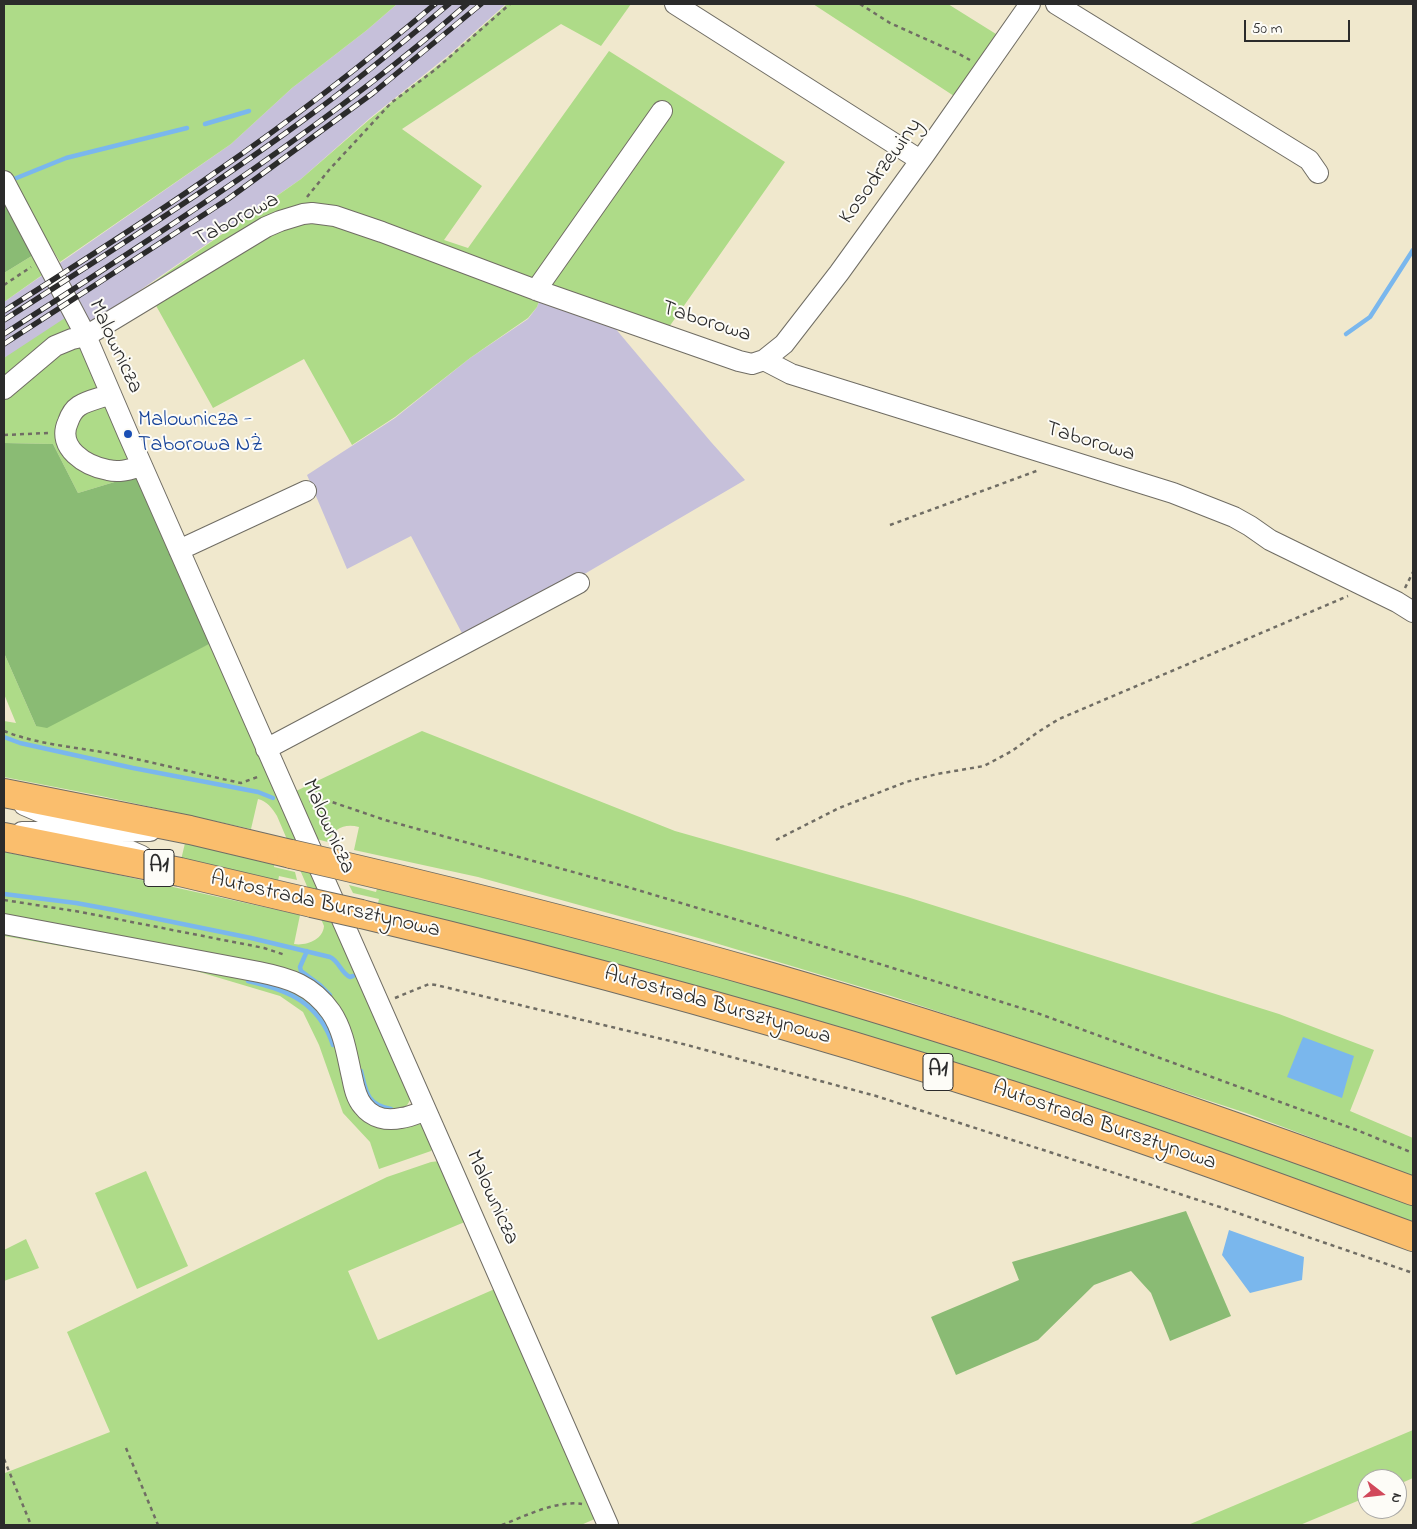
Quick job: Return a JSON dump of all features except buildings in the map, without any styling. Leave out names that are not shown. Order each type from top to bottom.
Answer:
[{"type":"highway","name":"Autostrada Bursztynowa","points":[[4,794],[190,830],[464,895],[644,941],[903,1017],[1142,1094],[1289,1145],[1413,1191]]},
{"type":"highway","name":"Autostrada Bursztynowa","points":[[4,837],[180,872],[454,936],[635,983],[762,1019],[920,1066],[1108,1127],[1277,1186],[1413,1237]]},
{"type":"street","points":[[675,4],[920,160]]},
{"type":"street","name":"Kosodrzewiny","points":[[764,360],[784,344],[796,329],[920,160],[1030,4]]},
{"type":"street","points":[[1056,4],[1309,160],[1318,173]]},
{"type":"street","points":[[536,290],[662,111]]},
{"type":"street","name":"Malownicza","points":[[4,181],[86,336],[604,1517]]},
{"type":"street","name":"Taborowa","points":[[4,389],[55,346],[86,336],[266,227],[292,216],[312,213],[335,216],[536,290],[739,361],[752,364],[764,360],[791,374],[1173,493],[1226,513],[1270,540],[1413,612]]},
{"type":"street","points":[[111,394],[78,407],[71,415],[64,437],[70,448],[81,459],[90,464],[109,471],[123,471],[142,466]]},
{"type":"street","points":[[179,550],[306,491]]},
{"type":"street","points":[[266,749],[579,582]]},
{"type":"street","points":[[4,794],[180,872]]},
{"type":"street","points":[[4,832],[190,830]]},
{"type":"street","points":[[4,924],[259,972],[295,981],[319,998],[335,1018],[342,1036],[357,1097],[367,1111],[380,1118],[389,1120],[407,1117],[426,1110]]},
{"type":"path","points":[[292,216],[329,170],[391,103],[436,69],[510,4]]},
{"type":"path","points":[[860,4],[890,23],[959,54],[984,69]]},
{"type":"path","points":[[4,284],[44,258]]},
{"type":"path","points":[[4,435],[65,434]]},
{"type":"path","points":[[890,525],[1048,466],[1060,458]]},
{"type":"path","points":[[776,840],[839,808],[906,782],[937,774],[984,766],[1012,751],[1059,719],[1368,588]]},
{"type":"path","points":[[4,731],[17,736],[243,782]]},
{"type":"path","points":[[293,808],[307,801],[329,801],[385,820],[500,851],[761,927],[1037,1013],[1354,1129],[1413,1153]]},
{"type":"path","points":[[4,900],[125,920],[264,948],[285,955]]},
{"type":"path","points":[[380,1004],[429,984],[687,1045],[876,1096],[1204,1202],[1413,1273]]},
{"type":"path","points":[[126,1448],[158,1525]]},
{"type":"path","points":[[4,1459],[31,1525]]},
{"type":"path","points":[[502,1525],[562,1504],[574,1503],[604,1517]]},
{"type":"shaded area","points":[[397,4],[506,4],[450,54],[370,118],[301,179],[97,320],[4,358],[4,302],[231,144],[292,88],[367,30]]},
{"type":"shaded area","points":[[539,302],[604,315],[745,480],[581,576],[465,639],[411,536],[347,569],[307,475],[395,418],[470,358],[528,319]]},
{"type":"green space","points":[[4,4],[397,4],[367,30],[292,88],[231,144],[60,262],[4,168]]},
{"type":"green space","points":[[507,4],[631,4],[601,46],[561,24],[402,129],[482,186],[444,240],[468,248],[609,51],[785,162],[669,327],[324,207],[97,320],[301,179],[370,119],[451,55]]},
{"type":"green space","points":[[813,4],[948,4],[996,34],[954,96]]},
{"type":"green space","points":[[4,196],[35,254],[4,273]]},
{"type":"green space","points":[[330,222],[539,301],[537,307],[528,318],[470,358],[395,417],[352,445],[304,359],[213,408],[154,302],[283,224]]},
{"type":"green space","points":[[35,254],[45,273],[4,302],[4,273]]},
{"type":"green space","points":[[68,316],[75,332],[4,382],[4,358]]},
{"type":"green space","points":[[80,342],[141,474],[78,493],[53,444],[4,443],[4,394],[22,378]]},
{"type":"green space","points":[[4,443],[53,444],[78,493],[141,474],[213,642],[47,728],[36,726],[4,653]]},
{"type":"green space","points":[[213,642],[411,1096],[406,1106],[398,1112],[371,1105],[324,993],[4,917],[4,852],[96,870],[300,915],[294,944],[309,943],[321,935],[324,926],[277,816],[264,801],[258,799],[251,829],[4,777],[4,721],[16,723],[4,694],[4,653],[36,726]]},
{"type":"green space","points":[[422,731],[675,831],[907,897],[1279,1014],[1374,1050],[1350,1111],[1413,1138],[1413,1176],[1246,1113],[891,996],[702,939],[478,877],[354,850],[359,827],[345,826],[340,828],[333,833],[328,842],[316,839],[294,792]]},
{"type":"green space","points":[[186,839],[275,859],[274,867],[295,872],[297,880],[279,876],[277,886],[180,864]]},
{"type":"green space","points":[[379,882],[531,921],[1002,1057],[1413,1201],[1413,1228],[377,907],[379,899],[353,893],[349,885],[376,892]]},
{"type":"green space","points":[[4,930],[274,981],[303,993],[332,1029],[348,1095],[423,1124],[435,1145],[431,1151],[379,1169],[370,1142],[343,1113],[319,1045],[303,1012],[280,996],[186,968],[4,936]]},
{"type":"green space","points":[[440,1161],[467,1221],[348,1271],[378,1340],[497,1288],[597,1518],[581,1525],[4,1525],[4,1471],[5,1473],[110,1432],[67,1332],[387,1177],[431,1162]]},
{"type":"green space","points":[[146,1171],[188,1266],[137,1289],[95,1193]]},
{"type":"green space","points":[[1186,1211],[1231,1316],[1170,1341],[1151,1293],[1131,1271],[1094,1285],[1038,1340],[956,1375],[931,1317],[1019,1280],[1012,1262]]},
{"type":"green space","points":[[26,1239],[39,1268],[4,1281],[4,1250]]},
{"type":"green space","points":[[1413,1430],[1413,1478],[1407,1481],[1407,1469],[1357,1469],[1357,1501],[1300,1525],[1188,1525]]},
{"type":"water","points":[[1303,1037],[1354,1056],[1342,1098],[1287,1077]]},
{"type":"water","points":[[1229,1230],[1304,1257],[1302,1280],[1250,1293],[1222,1255]]},
{"type":"waterway","points":[[205,124],[249,111]]},
{"type":"waterway","points":[[14,179],[66,158],[187,128]]},
{"type":"waterway","points":[[1346,334],[1370,317],[1413,250]]},
{"type":"waterway","points":[[4,737],[20,743],[133,768],[258,792],[273,798]]},
{"type":"waterway","points":[[4,894],[76,903],[251,938],[330,957],[336,961],[347,975],[353,976]]},
{"type":"waterway","points":[[307,951],[300,967],[301,971],[330,995]]},
{"type":"waterway","points":[[248,981],[276,989],[300,1000],[319,1018],[327,1030],[333,1045]]},
{"type":"waterway","points":[[361,1071],[366,1091],[372,1101],[391,1109]]},
{"type":"railway","points":[[4,311],[135,227],[242,154],[326,92],[435,4]]},
{"type":"railway","points":[[4,320],[237,167],[348,87],[449,4]]},
{"type":"railway","points":[[4,334],[183,217],[300,136],[413,50],[467,4]]},
{"type":"railway","points":[[4,344],[228,199],[373,93],[481,4]]},
{"type":"place","name":"Malownicza - Taborowa NŻ","points":[[128,434]]}]
